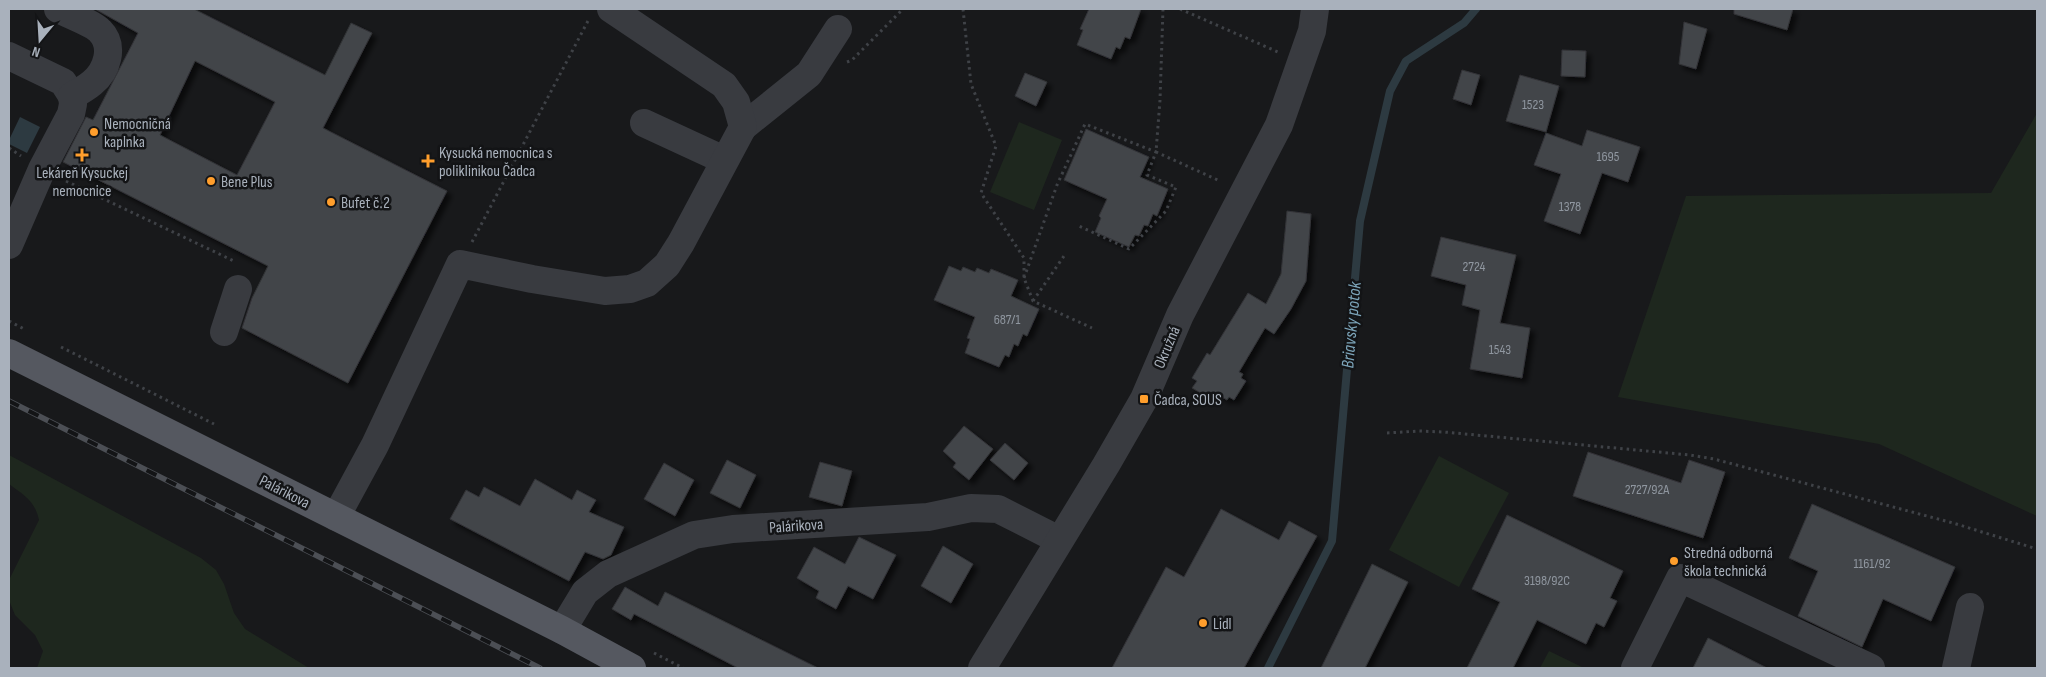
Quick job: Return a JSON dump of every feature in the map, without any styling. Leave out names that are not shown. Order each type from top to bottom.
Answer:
[{"type":"main road","name":"Palárikova","points":[[9,354],[562,630],[632,668]]},
{"type":"street","points":[[58,9],[100,30],[106,41],[109,55],[102,72],[93,82],[72,96]]},
{"type":"street","name":"Okružná","points":[[982,668],[1106,465],[1144,398],[1180,315],[1279,125],[1312,31],[1315,9]]},
{"type":"street","points":[[600,13],[724,85],[736,102],[743,127]]},
{"type":"street","points":[[336,517],[376,445],[460,264],[532,279],[605,291],[630,289],[647,283],[667,265],[743,127],[808,74],[838,29]]},
{"type":"street","points":[[9,56],[63,82],[72,96],[73,104],[71,114],[42,170],[9,245]]},
{"type":"street","points":[[644,123],[724,160]]},
{"type":"street","points":[[224,332],[242,278]]},
{"type":"street","name":"Palárikova","points":[[562,630],[585,592],[608,574],[694,535],[733,529],[928,517],[971,508],[998,509],[1059,540]]},
{"type":"street","points":[[1635,668],[1680,578],[1871,668]]},
{"type":"street","points":[[1956,668],[1970,607]]},
{"type":"path","points":[[963,9],[971,84],[996,146],[981,193],[1024,258],[1024,278],[1033,301],[1092,328]]},
{"type":"path","points":[[1079,226],[1128,249],[1166,211],[1176,187],[1147,175],[1156,152],[1163,9]]},
{"type":"path","points":[[1180,9],[1281,53]]},
{"type":"path","points":[[460,264],[600,13]]},
{"type":"path","points":[[1024,278],[1057,185],[1085,124],[1156,152],[1225,183]]},
{"type":"path","points":[[9,148],[42,170],[242,278]]},
{"type":"path","points":[[1033,301],[1064,256]]},
{"type":"path","points":[[1387,433],[1444,432],[1670,452],[1706,458],[1892,506],[2037,549]]},
{"type":"shaded area","points":[[2037,113],[2037,516],[1879,444],[1618,397],[1686,196],[1991,193]]},
{"type":"shaded area","points":[[20,117],[40,127],[27,153],[9,144],[9,140]]},
{"type":"shaded area","points":[[1019,122],[1062,140],[1034,210],[990,192]]},
{"type":"shaded area","points":[[9,455],[201,558],[216,570],[224,584],[234,613],[245,629],[309,668],[37,668],[43,651],[35,635],[15,615],[9,600],[9,580],[39,520],[32,503],[9,484]]},
{"type":"shaded area","points":[[1439,456],[1509,493],[1459,587],[1389,550]]},
{"type":"shaded area","points":[[1549,651],[1584,668],[1540,668]]},
{"type":"building","points":[[95,9],[194,9],[325,75],[351,23],[372,33],[323,128],[447,191],[348,383],[242,328],[252,298],[268,266],[63,162],[86,117],[93,120],[138,33]],"holes":[[[195,61],[275,102],[237,175],[160,135]]]},
{"type":"building","points":[[1089,9],[1141,9],[1130,39],[1125,37],[1120,49],[1116,47],[1111,59],[1077,45],[1083,30],[1080,29]]},
{"type":"building","points":[[1734,9],[1793,9],[1787,30],[1734,14]]},
{"type":"building","points":[[1684,22],[1707,29],[1696,69],[1679,64]]},
{"type":"building","points":[[1562,50],[1586,51],[1585,77],[1561,76]]},
{"type":"building","points":[[1462,70],[1480,75],[1471,105],[1453,99]]},
{"type":"building","points":[[1025,73],[1047,82],[1036,106],[1015,96]]},
{"type":"building","points":[[1520,75],[1559,86],[1546,132],[1506,121]]},
{"type":"building","points":[[1086,129],[1149,157],[1140,177],[1168,189],[1157,216],[1153,214],[1148,226],[1144,225],[1139,236],[1135,235],[1129,247],[1095,232],[1101,218],[1099,216],[1107,199],[1064,180]]},
{"type":"building","points":[[1587,130],[1640,147],[1628,182],[1602,173],[1580,234],[1544,221],[1561,174],[1534,165],[1546,133],[1582,146]]},
{"type":"building","points":[[1287,211],[1311,214],[1306,281],[1291,309],[1274,334],[1265,328],[1239,372],[1243,374],[1241,378],[1246,381],[1234,400],[1229,397],[1227,400],[1215,393],[1211,399],[1192,388],[1197,381],[1192,378],[1207,353],[1210,355],[1248,293],[1266,304],[1281,274]]},
{"type":"building","points":[[1441,237],[1516,255],[1500,323],[1530,328],[1522,378],[1470,369],[1480,310],[1462,305],[1466,285],[1431,276]]},
{"type":"building","points":[[949,266],[961,271],[963,267],[975,272],[977,268],[989,273],[991,269],[1018,280],[1011,296],[1039,309],[1027,336],[1023,334],[1018,346],[1014,344],[1009,357],[1005,355],[999,367],[965,353],[970,339],[967,338],[975,317],[934,300]]},
{"type":"building","points":[[964,426],[993,449],[969,480],[953,467],[956,463],[943,451]]},
{"type":"building","points":[[1005,443],[1028,463],[1014,480],[990,460]]},
{"type":"building","points":[[1588,452],[1681,483],[1689,460],[1725,472],[1703,538],[1573,496]]},
{"type":"building","points":[[727,460],[756,475],[740,508],[710,493]]},
{"type":"building","points":[[820,462],[852,471],[842,506],[809,497]]},
{"type":"building","points":[[664,463],[694,480],[675,516],[644,499]]},
{"type":"building","points":[[535,479],[572,500],[577,490],[596,500],[589,512],[624,527],[611,555],[603,559],[585,552],[569,581],[450,519],[466,490],[479,497],[484,487],[520,506]]},
{"type":"building","points":[[1812,504],[1955,567],[1931,621],[1883,599],[1862,647],[1798,616],[1818,571],[1789,558]]},
{"type":"building","name":"Lidl","points":[[1221,509],[1279,540],[1289,521],[1317,536],[1244,668],[1112,668],[1166,567],[1184,577]]},
{"type":"building","points":[[1507,515],[1623,571],[1610,598],[1617,601],[1604,627],[1596,623],[1586,644],[1537,620],[1513,668],[1467,668],[1500,602],[1472,589]]},
{"type":"building","points":[[859,537],[896,555],[873,599],[848,586],[836,609],[816,598],[819,591],[797,578],[814,547],[845,564]]},
{"type":"building","points":[[943,546],[973,564],[951,603],[921,586]]},
{"type":"building","points":[[1372,564],[1408,582],[1365,668],[1321,668]]},
{"type":"building","points":[[625,587],[658,606],[665,592],[818,668],[738,668],[634,614],[631,620],[612,609]]},
{"type":"building","points":[[1708,638],[1767,668],[1693,668]]},
{"type":"waterway","name":"Briavsky potok","points":[[1268,668],[1332,541],[1360,221],[1390,91],[1406,61],[1464,23],[1476,9]]},
{"type":"railway","points":[[9,401],[540,668]]},
{"type":"place","name":"Nemocničná kaplnka","points":[[94,132]]},
{"type":"place","name":"Lekáreň Kysuckej nemocnice","points":[[82,155]]},
{"type":"place","name":"Kysucká nemocnica s poliklinikou Čadca","points":[[428,161]]},
{"type":"place","name":"Bene Plus","points":[[211,181]]},
{"type":"place","name":"Bufet č.2","points":[[331,202]]},
{"type":"place","name":"Čadca, SOUS","points":[[1144,399]]},
{"type":"place","name":"Stredná odborná škola technická","points":[[1674,561]]},
{"type":"place","name":"Lidl","points":[[1203,623]]}]
